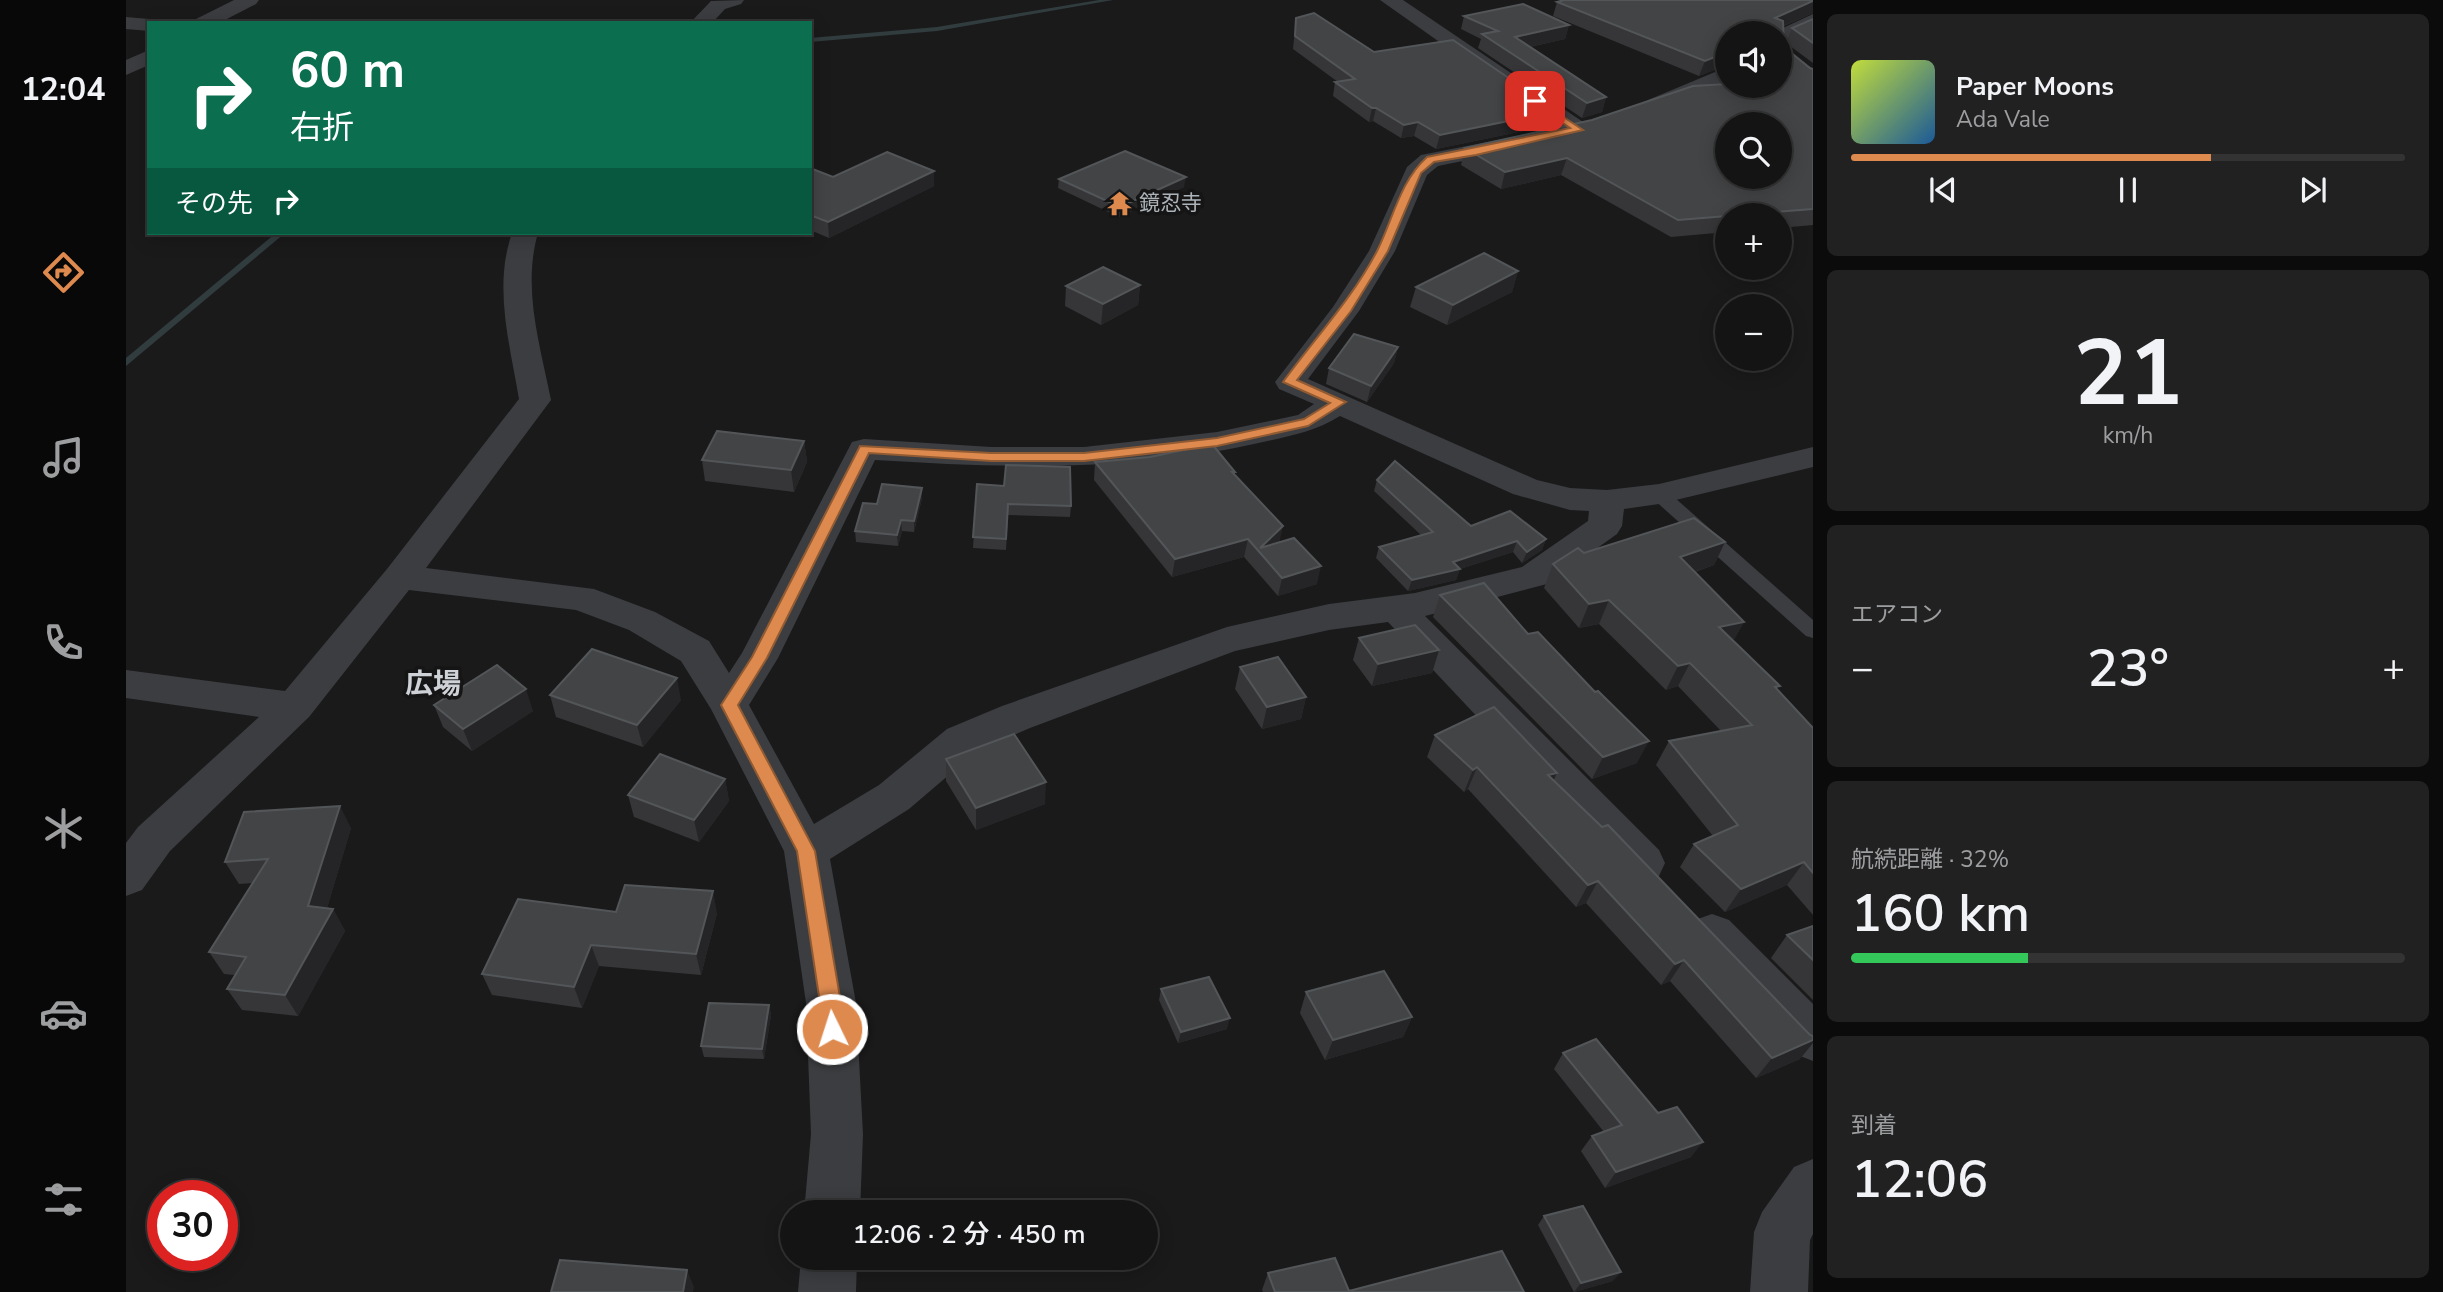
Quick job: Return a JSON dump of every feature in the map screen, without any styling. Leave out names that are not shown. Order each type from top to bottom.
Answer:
[{"type":"street","points":[[207,21],[249,0]]},
{"type":"street","points":[[702,21],[718,5],[734,0]]},
{"type":"street","points":[[1390,0],[1589,127],[1430,160],[1416,172],[1382,251],[1345,311],[1290,382],[1525,487],[1570,499],[1607,501],[1659,494],[1813,457]]},
{"type":"street","points":[[1792,31],[1813,20]]},
{"type":"street","points":[[126,23],[147,25]]},
{"type":"street","points":[[126,69],[147,57]]},
{"type":"street","points":[[1634,112],[1681,96],[1715,79]]},
{"type":"street","points":[[126,877],[154,839],[295,707],[400,577],[535,400],[517,302],[520,249],[524,235]]},
{"type":"street","points":[[729,705],[759,658],[864,449],[991,457],[1084,457],[1230,439],[1308,422],[1339,402]]},
{"type":"street","points":[[806,851],[894,797],[962,740],[1016,717],[1227,640],[1329,617],[1396,608],[1534,576],[1605,526],[1607,501]]},
{"type":"street","points":[[400,577],[581,598],[642,621],[695,651],[729,705],[806,851],[831,1003],[837,1134],[833,1200]]},
{"type":"street","points":[[1396,608],[1813,1038]]},
{"type":"street","points":[[126,684],[295,707]]},
{"type":"street","points":[[1779,1292],[1782,1232],[1813,1186]]},
{"type":"street","points":[[827,1292],[828,1270]]},
{"type":"lane","points":[[1659,494],[1813,631]]},
{"type":"building","points":[[1813,0],[1775,18],[1783,21],[1715,21],[1715,57],[1705,61],[1557,2]]},
{"type":"building","points":[[1523,4],[1569,25],[1515,37],[1606,97],[1587,103],[1482,34],[1498,31],[1464,16]]},
{"type":"building","points":[[1314,13],[1374,52],[1453,40],[1557,111],[1440,135],[1418,122],[1404,125],[1372,108],[1335,82],[1355,79],[1295,36],[1296,18]]},
{"type":"building","points":[[1813,19],[1813,43],[1792,28]]},
{"type":"building","points":[[1792,53],[1813,69],[1813,209],[1792,211],[1792,203],[1715,203],[1715,217],[1678,220],[1567,158],[1505,172],[1465,148],[1592,120],[1693,86],[1715,85],[1715,98],[1792,98]]},
{"type":"building","name":"鏡忍寺","points":[[1125,151],[1186,177],[1120,207],[1059,179]]},
{"type":"building","points":[[887,152],[934,171],[828,222],[812,216],[812,169],[833,177]]},
{"type":"building","points":[[1484,253],[1518,271],[1453,305],[1416,287]]},
{"type":"building","points":[[1103,267],[1140,285],[1103,304],[1066,286]]},
{"type":"building","points":[[1354,334],[1398,347],[1371,386],[1329,368]]},
{"type":"building","points":[[717,431],[804,441],[791,470],[702,460]]},
{"type":"building","points":[[1212,444],[1235,472],[1232,472],[1283,526],[1260,548],[1294,538],[1321,566],[1282,578],[1248,539],[1175,559],[1095,462],[1150,457]]},
{"type":"building","points":[[1395,461],[1471,526],[1510,511],[1546,539],[1527,552],[1517,541],[1453,562],[1460,569],[1412,580],[1379,547],[1433,532],[1377,480]]},
{"type":"building","points":[[1006,465],[1070,467],[1071,506],[1008,504],[1006,539],[973,537],[977,484],[1004,486]]},
{"type":"building","points":[[882,484],[922,488],[914,521],[901,520],[897,535],[855,531],[863,503],[877,504]]},
{"type":"building","points":[[1694,518],[1725,542],[1680,557],[1744,622],[1719,627],[1780,686],[1775,687],[1813,728],[1813,873],[1804,862],[1741,889],[1694,844],[1738,825],[1669,741],[1752,725],[1690,663],[1678,666],[1609,600],[1589,604],[1553,564],[1578,548],[1584,553]]},
{"type":"building","points":[[1484,583],[1528,634],[1538,632],[1595,692],[1598,691],[1649,741],[1603,757],[1440,595]]},
{"type":"building","points":[[1415,625],[1439,650],[1378,664],[1359,638]]},
{"type":"building","points":[[592,649],[677,678],[637,725],[550,695]]},
{"type":"building","points":[[1278,657],[1306,697],[1267,707],[1240,667]]},
{"type":"building","points":[[497,665],[526,689],[463,729],[434,705]]},
{"type":"building","points":[[1494,707],[1557,773],[1548,775],[1602,827],[1608,825],[1813,1036],[1813,1040],[1772,1058],[1684,960],[1675,964],[1598,881],[1588,885],[1477,767],[1473,770],[1435,735]]},
{"type":"building","points":[[1014,734],[1046,782],[976,808],[946,759]]},
{"type":"building","points":[[660,754],[725,779],[694,820],[628,795]]},
{"type":"building","points":[[340,806],[308,906],[333,909],[285,995],[227,989],[246,957],[209,952],[268,859],[225,862],[244,812]]},
{"type":"building","points":[[625,885],[713,891],[696,954],[591,945],[574,987],[482,974],[518,899],[616,912]]},
{"type":"building","points":[[1813,926],[1813,960],[1787,935]]},
{"type":"building","points":[[1384,971],[1412,1017],[1333,1040],[1306,992]]},
{"type":"building","points":[[1209,977],[1230,1018],[1181,1032],[1161,989]]},
{"type":"building","points":[[709,1003],[769,1005],[762,1049],[701,1046]]},
{"type":"building","points":[[1596,1039],[1658,1113],[1677,1107],[1703,1142],[1616,1172],[1592,1136],[1622,1125],[1563,1053]]},
{"type":"building","points":[[1583,1206],[1621,1272],[1581,1283],[1544,1216]]},
{"type":"building","points":[[1502,1251],[1524,1292],[1275,1292],[1268,1273],[1335,1258],[1349,1291]]},
{"type":"building","points":[[560,1260],[687,1270],[683,1292],[551,1292]]},
{"type":"waterway","points":[[812,40],[937,29],[1110,0]]},
{"type":"waterway","points":[[126,363],[279,235]]},
{"type":"place","name":"鏡忍寺","points":[[1119,203]]},
{"type":"district","name":"広場","points":[[433,683]]},
{"type":"route","points":[[832,1029],[831,1003],[806,851],[729,705],[759,658],[864,449],[991,457],[1084,457],[1217,442],[1308,422],[1339,402],[1290,382],[1345,311],[1382,251],[1416,172],[1430,160],[1578,130],[1535,101]]}]
